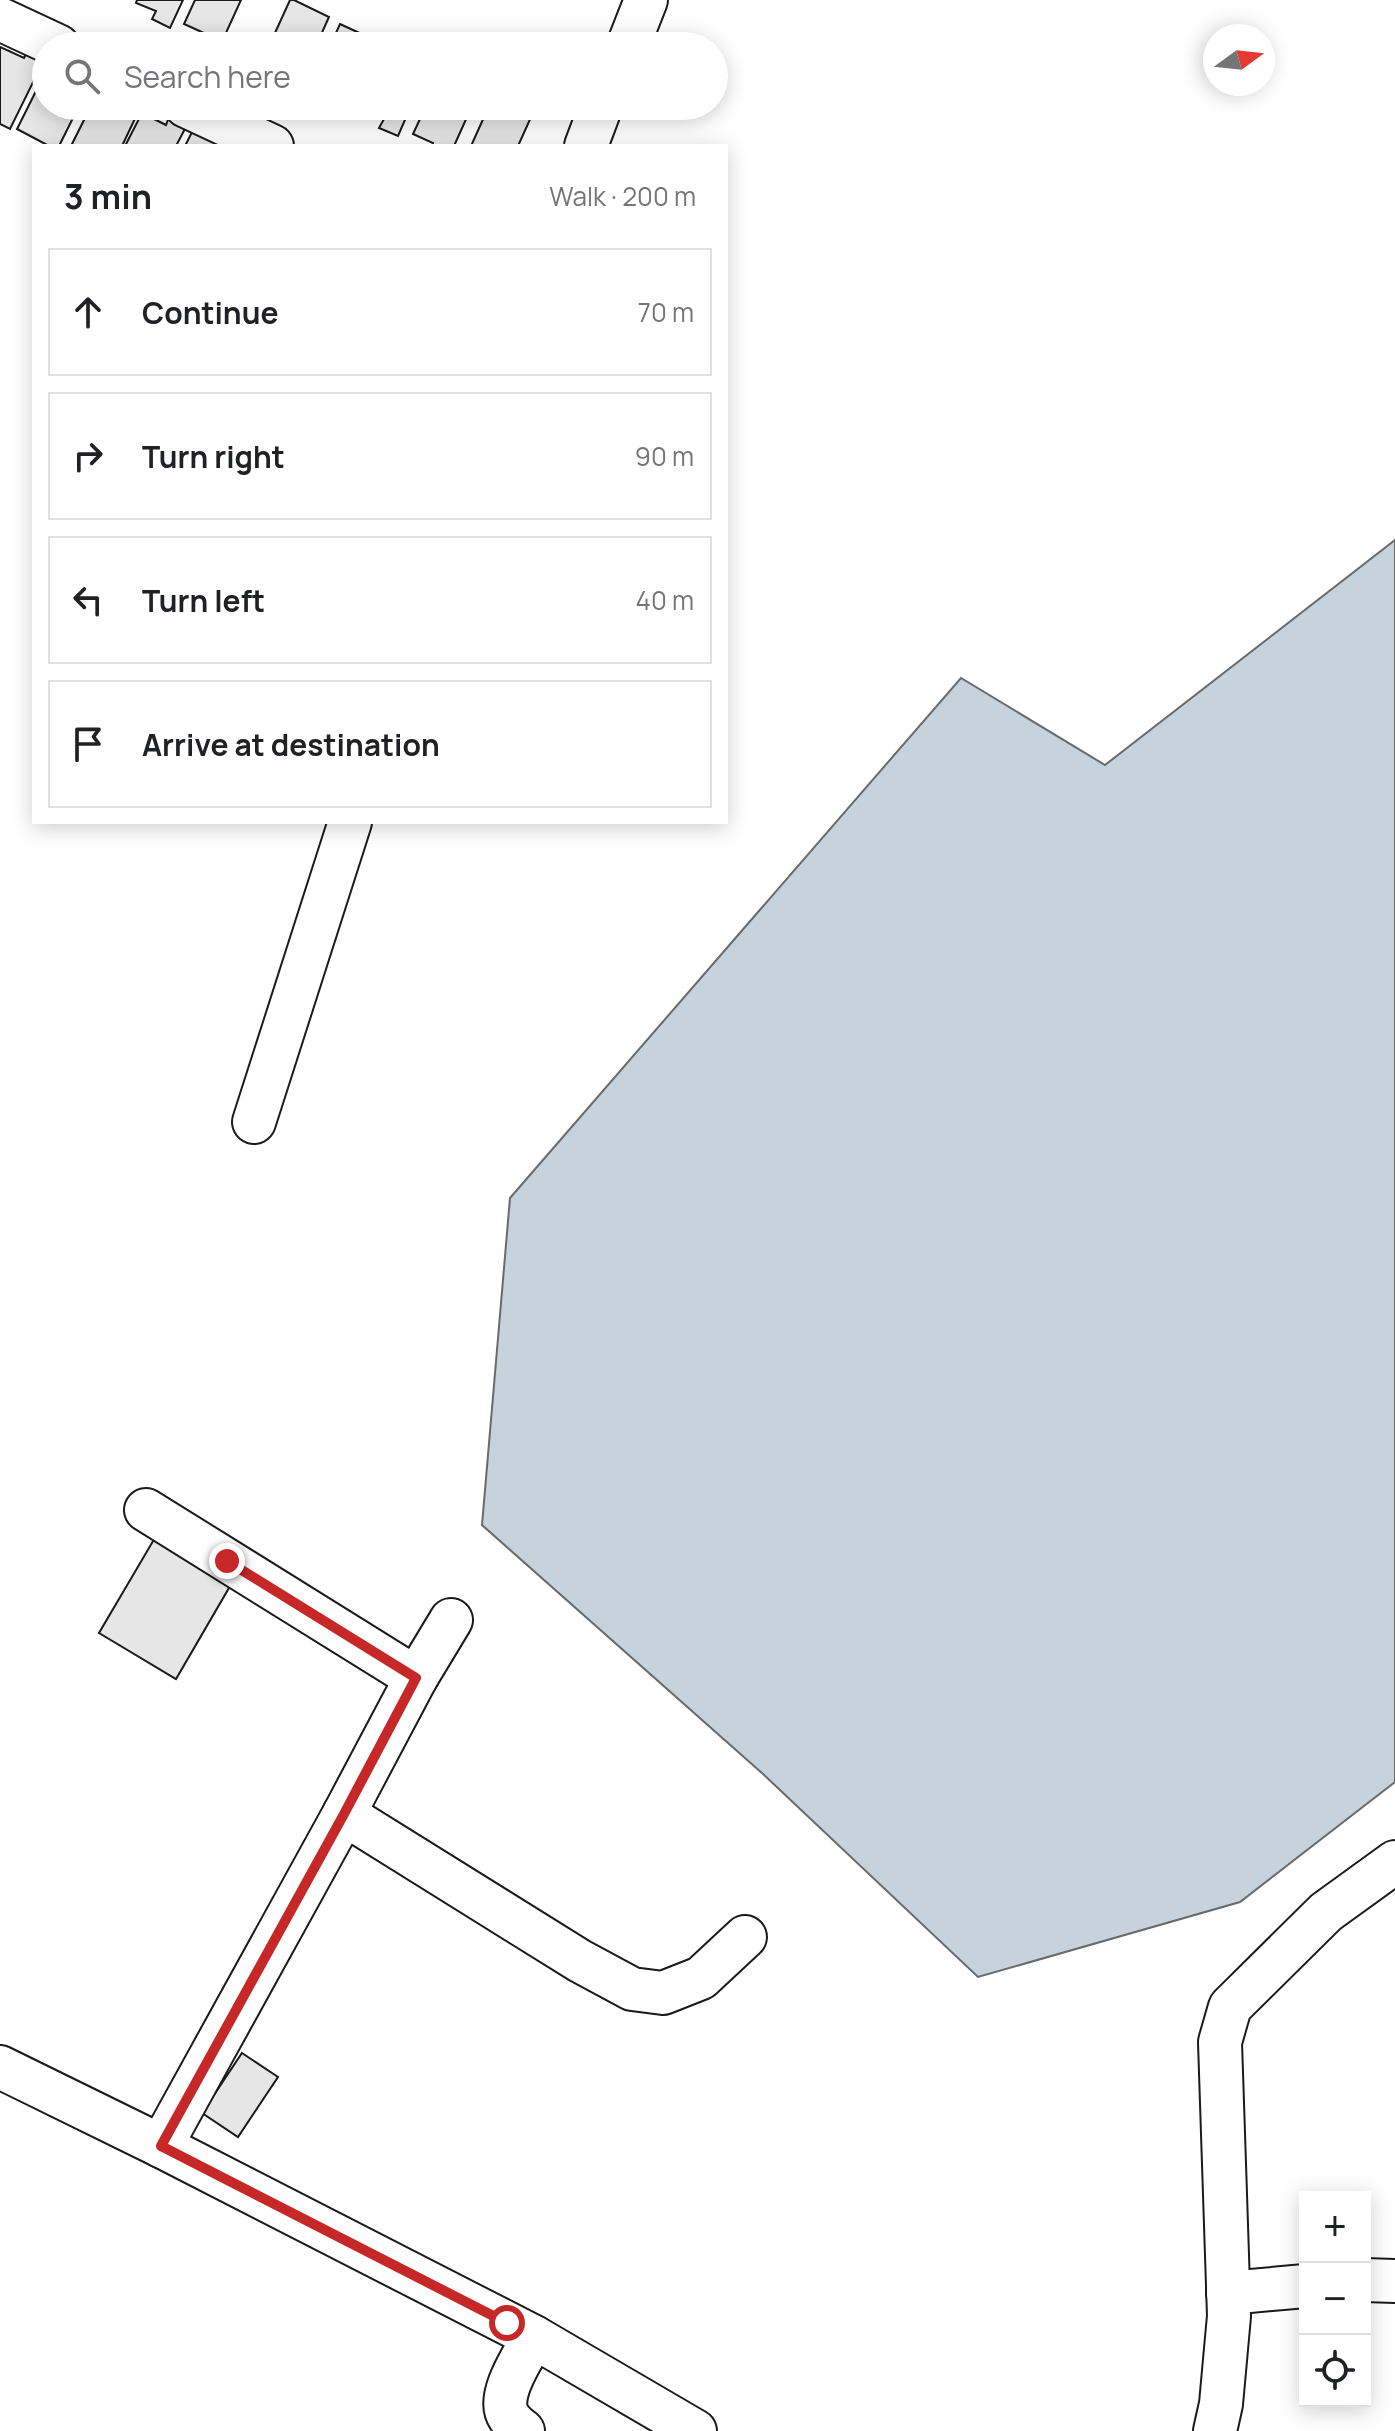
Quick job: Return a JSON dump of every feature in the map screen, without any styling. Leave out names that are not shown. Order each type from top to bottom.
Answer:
[{"type":"street","points":[[633,32],[646,0]]},
{"type":"street","points":[[0,19],[32,34]]},
{"type":"street","points":[[216,120],[268,144]]},
{"type":"street","points":[[587,144],[596,120]]},
{"type":"street","points":[[254,1122],[349,824]]},
{"type":"street","points":[[146,1510],[416,1678]]},
{"type":"street","points":[[161,2146],[416,1678],[451,1620]]},
{"type":"street","points":[[344,1814],[580,1961],[632,1989],[663,1993],[701,1978],[745,1937]]},
{"type":"street","points":[[1215,2431],[1221,2404],[1229,2316],[1220,2042],[1230,2007],[1326,1912],[1395,1862]]},
{"type":"street","points":[[0,2067],[534,2337],[695,2431]]},
{"type":"street","points":[[1371,2280],[1395,2281]]},
{"type":"street","points":[[1228,2293],[1299,2287]]},
{"type":"street","points":[[523,2431],[508,2416],[504,2407],[509,2384],[534,2337]]},
{"type":"shaded area","points":[[1395,540],[1395,1782],[1240,1902],[978,1977],[763,1774],[482,1525],[510,1198],[961,678],[1105,765]]},
{"type":"building","points":[[137,0],[183,0],[170,28],[152,19],[156,11],[136,3]]},
{"type":"building","points":[[195,0],[241,0],[226,32],[202,32],[184,24]]},
{"type":"building","points":[[290,0],[329,17],[322,32],[275,32]]},
{"type":"building","points":[[340,24],[357,32],[336,32]]},
{"type":"building","points":[[0,47],[24,58],[28,50],[32,52],[32,84],[10,129],[0,124]]},
{"type":"building","points":[[32,99],[32,120],[72,120],[60,144],[45,144],[17,129]]},
{"type":"building","points":[[84,120],[134,120],[123,144],[72,144]]},
{"type":"building","points":[[138,120],[156,120],[166,125],[168,120],[176,120],[187,125],[177,144],[126,144]]},
{"type":"building","points":[[383,120],[405,120],[398,136],[379,128]]},
{"type":"building","points":[[420,120],[466,120],[455,144],[433,144],[413,134]]},
{"type":"building","points":[[483,120],[530,120],[519,144],[472,144]]},
{"type":"building","points":[[194,128],[224,144],[186,144]]},
{"type":"building","points":[[156,1536],[233,1581],[176,1679],[99,1633]]},
{"type":"building","points":[[242,2053],[278,2077],[238,2137],[202,2113]]},
{"type":"route","points":[[227,1561],[416,1678],[161,2146],[507,2323]]}]
